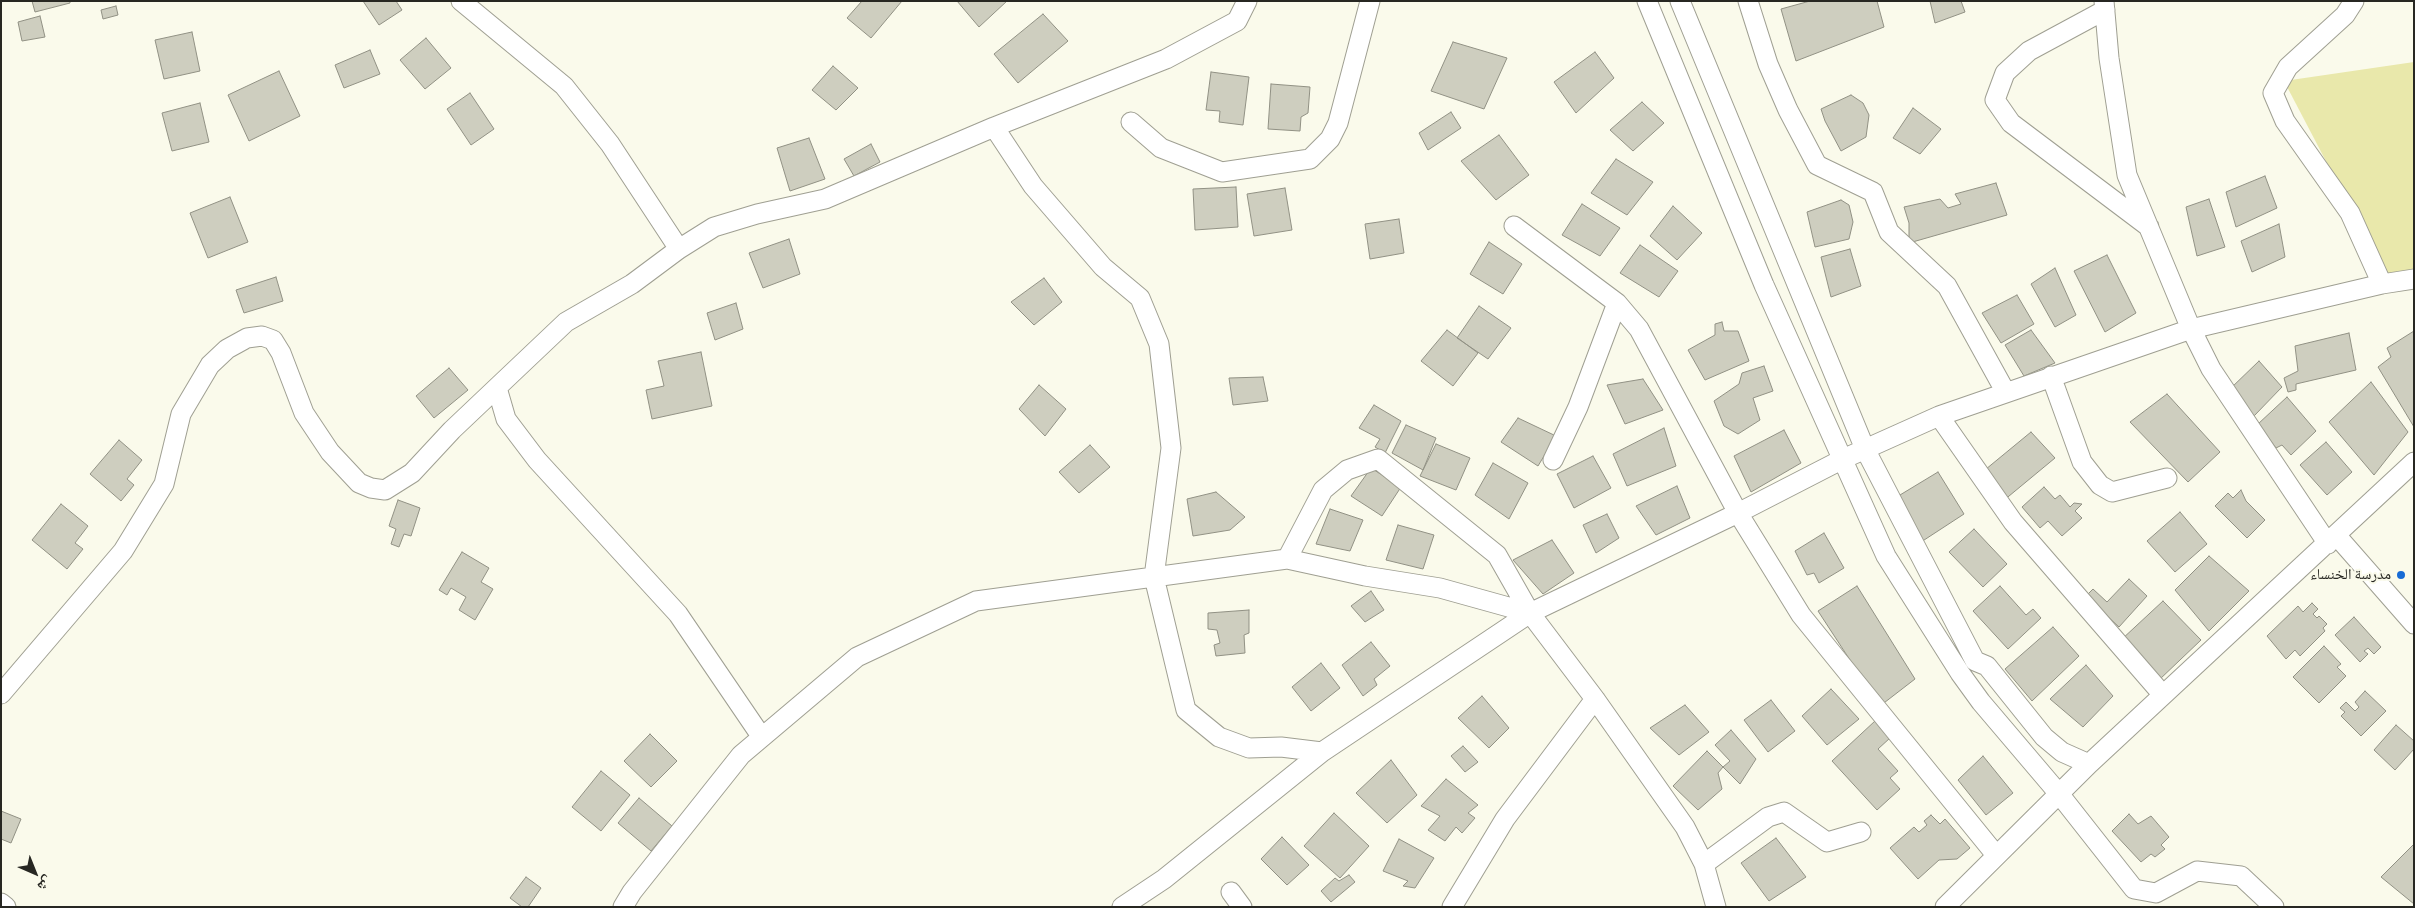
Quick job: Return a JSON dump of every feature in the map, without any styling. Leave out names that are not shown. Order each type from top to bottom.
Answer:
[{"type":"street","points":[[461,1],[564,86],[610,144],[679,249]]},
{"type":"street","points":[[1,694],[123,551],[164,484],[181,414],[210,365],[228,349],[247,338],[262,336],[273,340],[281,353],[304,413],[330,452],[359,483],[385,490],[412,473],[452,430],[566,322],[632,284],[679,249],[714,227],[757,214],[825,199],[994,127],[1166,59],[1237,21],[1247,1]]},
{"type":"street","points":[[1131,122],[1161,148],[1222,172],[1310,159],[1330,139],[1338,124],[1370,1]]},
{"type":"street","points":[[1647,1],[1764,286],[1886,556],[1960,673],[1981,702],[2060,795],[2134,889],[2156,893],[2198,871],[2241,876],[2274,907]]},
{"type":"street","points":[[1680,1],[1865,449],[1975,661],[1987,666],[2044,738],[2062,752],[2089,764]]},
{"type":"street","points":[[1748,1],[1772,71],[1788,110],[1817,166],[1873,192],[1889,232],[1947,286],[2005,391]]},
{"type":"street","points":[[2354,1],[2345,15],[2288,67],[2273,93],[2285,121],[2350,213],[2382,284]]},
{"type":"street","points":[[2149,227],[2011,123],[1995,100],[2005,73],[2029,51],[2105,5],[2109,58],[2128,175],[2191,329],[2212,369],[2332,539],[2414,624]]},
{"type":"street","points":[[994,127],[1033,186],[1103,267],[1140,298],[1159,344],[1172,448],[1154,577],[1186,710],[1219,737],[1249,748],[1281,747],[1322,752]]},
{"type":"street","points":[[1514,226],[1617,303],[1639,329],[1738,513],[1802,615],[1996,855]]},
{"type":"street","points":[[1122,907],[1164,880],[1322,752],[1530,613],[1738,513],[1843,459],[1939,416],[2005,391],[2191,329],[2382,284],[2414,279]]},
{"type":"street","points":[[1553,460],[1578,407],[1617,303]]},
{"type":"street","points":[[2051,376],[2082,462],[2100,485],[2112,492],[2167,478]]},
{"type":"street","points":[[497,388],[506,419],[537,460],[678,614],[761,736]]},
{"type":"street","points":[[1939,416],[2013,522],[2163,695]]},
{"type":"street","points":[[1287,559],[1323,490],[1347,470],[1378,459],[1497,555],[1530,613],[1595,699],[1684,827],[1704,864],[1715,906]]},
{"type":"street","points":[[1945,907],[1996,855],[2060,795],[2089,764],[2414,462]]},
{"type":"street","points":[[623,907],[632,892],[741,755],[761,736],[858,657],[976,601],[1287,559],[1364,576],[1440,588],[1530,613]]},
{"type":"street","points":[[1452,907],[1505,820],[1595,699]]},
{"type":"street","points":[[1704,864],[1768,817],[1784,812],[1827,842],[1861,832]]},
{"type":"street","points":[[1,903],[6,907]]},
{"type":"shaded area","points":[[2414,62],[2414,270],[2385,274],[2284,81]]},
{"type":"building","points":[[32,1],[70,1],[70,3],[35,12]]},
{"type":"building","points":[[363,1],[396,1],[402,10],[379,25]]},
{"type":"building","points":[[862,1],[902,1],[871,38],[847,18]]},
{"type":"building","points":[[957,1],[1007,1],[979,27]]},
{"type":"building","points":[[1810,1],[1877,1],[1884,27],[1796,61],[1781,9]]},
{"type":"building","points":[[1930,1],[1961,1],[1965,12],[1935,23]]},
{"type":"building","points":[[116,6],[118,15],[103,19],[101,10]]},
{"type":"building","points":[[1043,14],[1068,41],[1018,83],[994,54]]},
{"type":"building","points":[[40,16],[45,37],[22,41],[18,22]]},
{"type":"building","points":[[192,32],[200,71],[164,79],[155,40]]},
{"type":"building","points":[[426,38],[451,68],[425,89],[400,60]]},
{"type":"building","points":[[1453,42],[1507,58],[1484,109],[1431,91]]},
{"type":"building","points":[[370,50],[380,74],[344,88],[335,65]]},
{"type":"building","points":[[1595,52],[1614,78],[1576,113],[1554,82]]},
{"type":"building","points":[[833,66],[858,88],[836,110],[812,90]]},
{"type":"building","points":[[279,71],[300,116],[249,141],[228,95]]},
{"type":"building","points":[[1211,72],[1249,77],[1243,125],[1219,122],[1220,111],[1206,110]]},
{"type":"building","points":[[1271,84],[1310,87],[1308,113],[1301,117],[1300,131],[1268,129]]},
{"type":"building","points":[[470,93],[494,129],[471,145],[447,109]]},
{"type":"building","points":[[1851,95],[1863,103],[1869,115],[1866,137],[1841,151],[1825,121],[1821,109]]},
{"type":"building","points":[[1642,102],[1664,123],[1633,151],[1610,130]]},
{"type":"building","points":[[200,103],[209,142],[172,151],[162,113]]},
{"type":"building","points":[[1913,108],[1941,129],[1920,154],[1893,138]]},
{"type":"building","points":[[1451,112],[1461,128],[1428,150],[1419,133]]},
{"type":"building","points":[[1499,135],[1529,175],[1496,200],[1461,161]]},
{"type":"building","points":[[809,138],[825,179],[790,191],[777,148]]},
{"type":"building","points":[[871,144],[880,162],[854,176],[844,159]]},
{"type":"building","points":[[1616,159],[1653,182],[1627,215],[1591,193]]},
{"type":"building","points":[[2265,176],[2277,208],[2236,227],[2226,192]]},
{"type":"building","points":[[1996,183],[2007,215],[1909,243],[1909,223],[1904,207],[1940,199],[1948,208],[1961,204],[1955,194]]},
{"type":"building","points":[[1236,187],[1238,227],[1195,230],[1193,189]]},
{"type":"building","points":[[1285,188],[1292,230],[1254,236],[1247,194]]},
{"type":"building","points":[[230,197],[248,242],[208,258],[190,213]]},
{"type":"building","points":[[2209,199],[2225,247],[2197,256],[2186,207]]},
{"type":"building","points":[[1841,200],[1849,205],[1853,222],[1849,239],[1815,247],[1807,212]]},
{"type":"building","points":[[1582,204],[1620,228],[1600,256],[1562,235]]},
{"type":"building","points":[[1673,206],[1702,233],[1677,260],[1650,236]]},
{"type":"building","points":[[1399,219],[1404,253],[1370,259],[1365,224]]},
{"type":"building","points":[[2279,224],[2285,257],[2252,272],[2241,241]]},
{"type":"building","points":[[789,239],[800,274],[763,288],[749,253]]},
{"type":"building","points":[[1489,242],[1522,264],[1503,294],[1470,274]]},
{"type":"building","points":[[1640,245],[1678,271],[1659,297],[1620,273]]},
{"type":"building","points":[[1850,249],[1861,286],[1831,297],[1821,257]]},
{"type":"building","points":[[2107,255],[2136,313],[2105,332],[2074,271]]},
{"type":"building","points":[[2055,268],[2076,315],[2055,327],[2031,284]]},
{"type":"building","points":[[276,277],[283,301],[244,313],[236,290]]},
{"type":"building","points":[[1044,278],[1062,302],[1034,325],[1011,302]]},
{"type":"building","points":[[2017,295],[2034,324],[2001,343],[1982,313]]},
{"type":"building","points":[[736,303],[743,329],[715,340],[707,313]]},
{"type":"building","points":[[1479,306],[1511,328],[1488,359],[1457,338]]},
{"type":"building","points":[[1722,322],[1724,331],[1738,331],[1749,361],[1705,380],[1688,350],[1715,335],[1715,324]]},
{"type":"building","points":[[1447,330],[1478,353],[1453,386],[1421,361]]},
{"type":"building","points":[[2031,330],[2055,363],[2024,376],[2005,345]]},
{"type":"building","points":[[2414,331],[2414,427],[2378,367],[2391,357],[2387,348]]},
{"type":"building","points":[[2349,333],[2356,370],[2296,384],[2296,390],[2288,392],[2284,378],[2298,371],[2295,346]]},
{"type":"building","points":[[701,352],[712,406],[652,419],[646,390],[664,386],[658,361]]},
{"type":"building","points":[[2259,361],[2282,387],[2254,416],[2230,389]]},
{"type":"building","points":[[1764,366],[1773,391],[1753,398],[1760,420],[1738,434],[1724,426],[1714,401],[1739,384],[1742,373]]},
{"type":"building","points":[[449,368],[468,390],[434,418],[416,396]]},
{"type":"building","points":[[1263,377],[1268,401],[1233,405],[1229,378]]},
{"type":"building","points":[[1643,379],[1663,410],[1625,424],[1607,385]]},
{"type":"building","points":[[2371,382],[2408,432],[2374,475],[2329,422]]},
{"type":"building","points":[[1039,385],[1066,409],[1045,436],[1019,409]]},
{"type":"building","points":[[2167,394],[2220,452],[2188,482],[2130,422]]},
{"type":"building","points":[[2287,397],[2316,431],[2291,455],[2282,445],[2276,448],[2258,424]]},
{"type":"building","points":[[1374,405],[1401,421],[1385,453],[1375,447],[1380,439],[1359,428]]},
{"type":"building","points":[[1518,418],[1556,436],[1538,466],[1501,442]]},
{"type":"building","points":[[1406,425],[1436,438],[1423,470],[1392,453]]},
{"type":"building","points":[[1664,428],[1676,466],[1627,486],[1613,454]]},
{"type":"building","points":[[1784,430],[1801,463],[1751,492],[1734,456]]},
{"type":"building","points":[[2031,432],[2055,458],[2003,501],[1980,474]]},
{"type":"building","points":[[119,440],[142,460],[127,479],[134,485],[121,501],[90,474]]},
{"type":"building","points":[[2326,442],[2352,472],[2327,495],[2300,465]]},
{"type":"building","points":[[1436,444],[1470,458],[1456,490],[1420,476]]},
{"type":"building","points":[[1090,445],[1110,467],[1079,493],[1059,472]]},
{"type":"building","points":[[1593,456],[1611,488],[1574,508],[1557,474]]},
{"type":"building","points":[[1493,463],[1528,483],[1509,519],[1475,495]]},
{"type":"building","points":[[1371,468],[1401,487],[1382,516],[1351,496]]},
{"type":"building","points":[[1938,472],[1964,514],[1918,544],[1895,498]]},
{"type":"building","points":[[1677,486],[1690,518],[1656,535],[1636,506]]},
{"type":"building","points":[[2044,487],[2055,499],[2060,495],[2070,507],[2074,503],[2082,504],[2075,511],[2082,518],[2062,536],[2048,521],[2040,528],[2022,507]]},
{"type":"building","points":[[2241,490],[2246,501],[2265,520],[2247,538],[2215,506],[2228,493],[2233,498]]},
{"type":"building","points":[[1216,492],[1245,517],[1230,530],[1193,536],[1187,499]]},
{"type":"building","points":[[398,500],[420,508],[411,536],[404,534],[399,547],[391,544],[396,529],[389,526]]},
{"type":"building","points":[[61,504],[88,526],[75,543],[83,549],[67,569],[32,540]]},
{"type":"building","points":[[1330,509],[1363,520],[1350,551],[1316,544]]},
{"type":"building","points":[[2180,512],[2207,544],[2175,572],[2147,541]]},
{"type":"building","points":[[1607,514],[1619,538],[1596,553],[1583,525]]},
{"type":"building","points":[[1398,525],[1434,535],[1423,569],[1386,560]]},
{"type":"building","points":[[1974,529],[2007,564],[1983,587],[1949,552]]},
{"type":"building","points":[[1824,533],[1844,568],[1819,583],[1814,573],[1807,575],[1795,551]]},
{"type":"building","points":[[1552,540],[1574,573],[1543,594],[1513,560]]},
{"type":"building","points":[[462,552],[489,568],[481,582],[493,589],[475,620],[459,610],[466,597],[451,588],[447,595],[439,590]]},
{"type":"building","points":[[2209,556],[2249,591],[2209,631],[2175,590]]},
{"type":"building","points":[[2129,579],[2147,596],[2119,627],[2086,596],[2093,589],[2107,602]]},
{"type":"building","points":[[1857,586],[1915,679],[1880,706],[1818,611]]},
{"type":"building","points":[[2000,586],[2026,615],[2033,609],[2041,618],[2008,649],[1973,611]]},
{"type":"building","points":[[1371,591],[1384,610],[1365,622],[1351,606]]},
{"type":"building","points":[[2163,601],[2201,640],[2159,680],[2121,640]]},
{"type":"building","points":[[2312,603],[2318,609],[2313,614],[2317,618],[2319,616],[2327,624],[2323,628],[2325,631],[2300,656],[2295,650],[2286,659],[2267,636],[2298,606],[2303,612]]},
{"type":"building","points":[[1249,610],[1249,633],[1244,635],[1245,653],[1216,656],[1214,645],[1220,643],[1217,630],[1208,629],[1208,613]]},
{"type":"building","points":[[2354,617],[2381,647],[2374,654],[2368,648],[2364,651],[2368,654],[2360,662],[2335,635]]},
{"type":"building","points":[[2053,627],[2079,656],[2032,701],[2005,669]]},
{"type":"building","points":[[1371,642],[1390,666],[1374,679],[1377,685],[1363,696],[1342,665]]},
{"type":"building","points":[[2324,646],[2341,664],[2337,667],[2346,676],[2319,703],[2293,677]]},
{"type":"building","points":[[1321,663],[1340,688],[1311,711],[1292,687]]},
{"type":"building","points":[[2086,665],[2113,696],[2083,727],[2050,699]]},
{"type":"building","points":[[1831,689],[1859,719],[1827,745],[1802,716]]},
{"type":"building","points":[[2365,691],[2386,711],[2361,736],[2341,716],[2345,712],[2340,708],[2346,702],[2355,711],[2359,707],[2355,702]]},
{"type":"building","points":[[1482,696],[1509,728],[1489,748],[1458,718]]},
{"type":"building","points":[[1771,700],[1795,731],[1768,752],[1744,720]]},
{"type":"building","points":[[1685,705],[1709,732],[1679,755],[1650,728]]},
{"type":"building","points":[[1875,721],[1890,738],[1878,749],[1898,771],[1890,778],[1900,789],[1877,810],[1832,761]]},
{"type":"building","points":[[2396,725],[2414,741],[2414,749],[2395,770],[2374,750]]},
{"type":"building","points":[[1731,730],[1756,759],[1740,784],[1723,767],[1730,761],[1715,745]]},
{"type":"building","points":[[650,734],[677,761],[651,787],[624,761]]},
{"type":"building","points":[[1463,746],[1478,762],[1465,772],[1451,756]]},
{"type":"building","points":[[1707,751],[1723,767],[1718,773],[1722,789],[1698,810],[1673,786]]},
{"type":"building","points":[[1983,756],[2013,793],[1986,815],[1958,780]]},
{"type":"building","points":[[1391,760],[1417,795],[1387,823],[1356,793]]},
{"type":"building","points":[[601,771],[630,795],[601,831],[572,807]]},
{"type":"building","points":[[1446,779],[1478,805],[1468,813],[1475,818],[1462,833],[1456,827],[1445,841],[1428,830],[1440,816],[1421,806]]},
{"type":"building","points":[[639,798],[672,826],[651,851],[618,823]]},
{"type":"building","points":[[1,811],[21,819],[11,843],[1,839]]},
{"type":"building","points":[[1334,813],[1369,846],[1340,878],[1304,846]]},
{"type":"building","points":[[2129,814],[2138,824],[2151,816],[2169,837],[2161,845],[2165,849],[2155,857],[2151,854],[2141,862],[2112,831]]},
{"type":"building","points":[[1931,815],[1940,824],[1945,819],[1970,848],[1957,859],[1939,860],[1918,879],[1890,848],[1914,827],[1919,832],[1927,825],[1924,821]]},
{"type":"building","points":[[1282,837],[1309,865],[1287,885],[1261,859]]},
{"type":"building","points":[[1776,838],[1806,877],[1769,901],[1741,863]]},
{"type":"building","points":[[1399,839],[1434,858],[1415,888],[1403,886],[1408,881],[1383,871]]},
{"type":"building","points":[[2414,844],[2414,904],[2381,877]]},
{"type":"building","points":[[1349,875],[1355,882],[1331,902],[1321,891],[1335,878],[1339,881]]},
{"type":"building","points":[[526,877],[541,888],[528,907],[522,907],[510,898]]},
{"type":"place","name":"مدرسة الخنساء","points":[[2401,575]]}]
